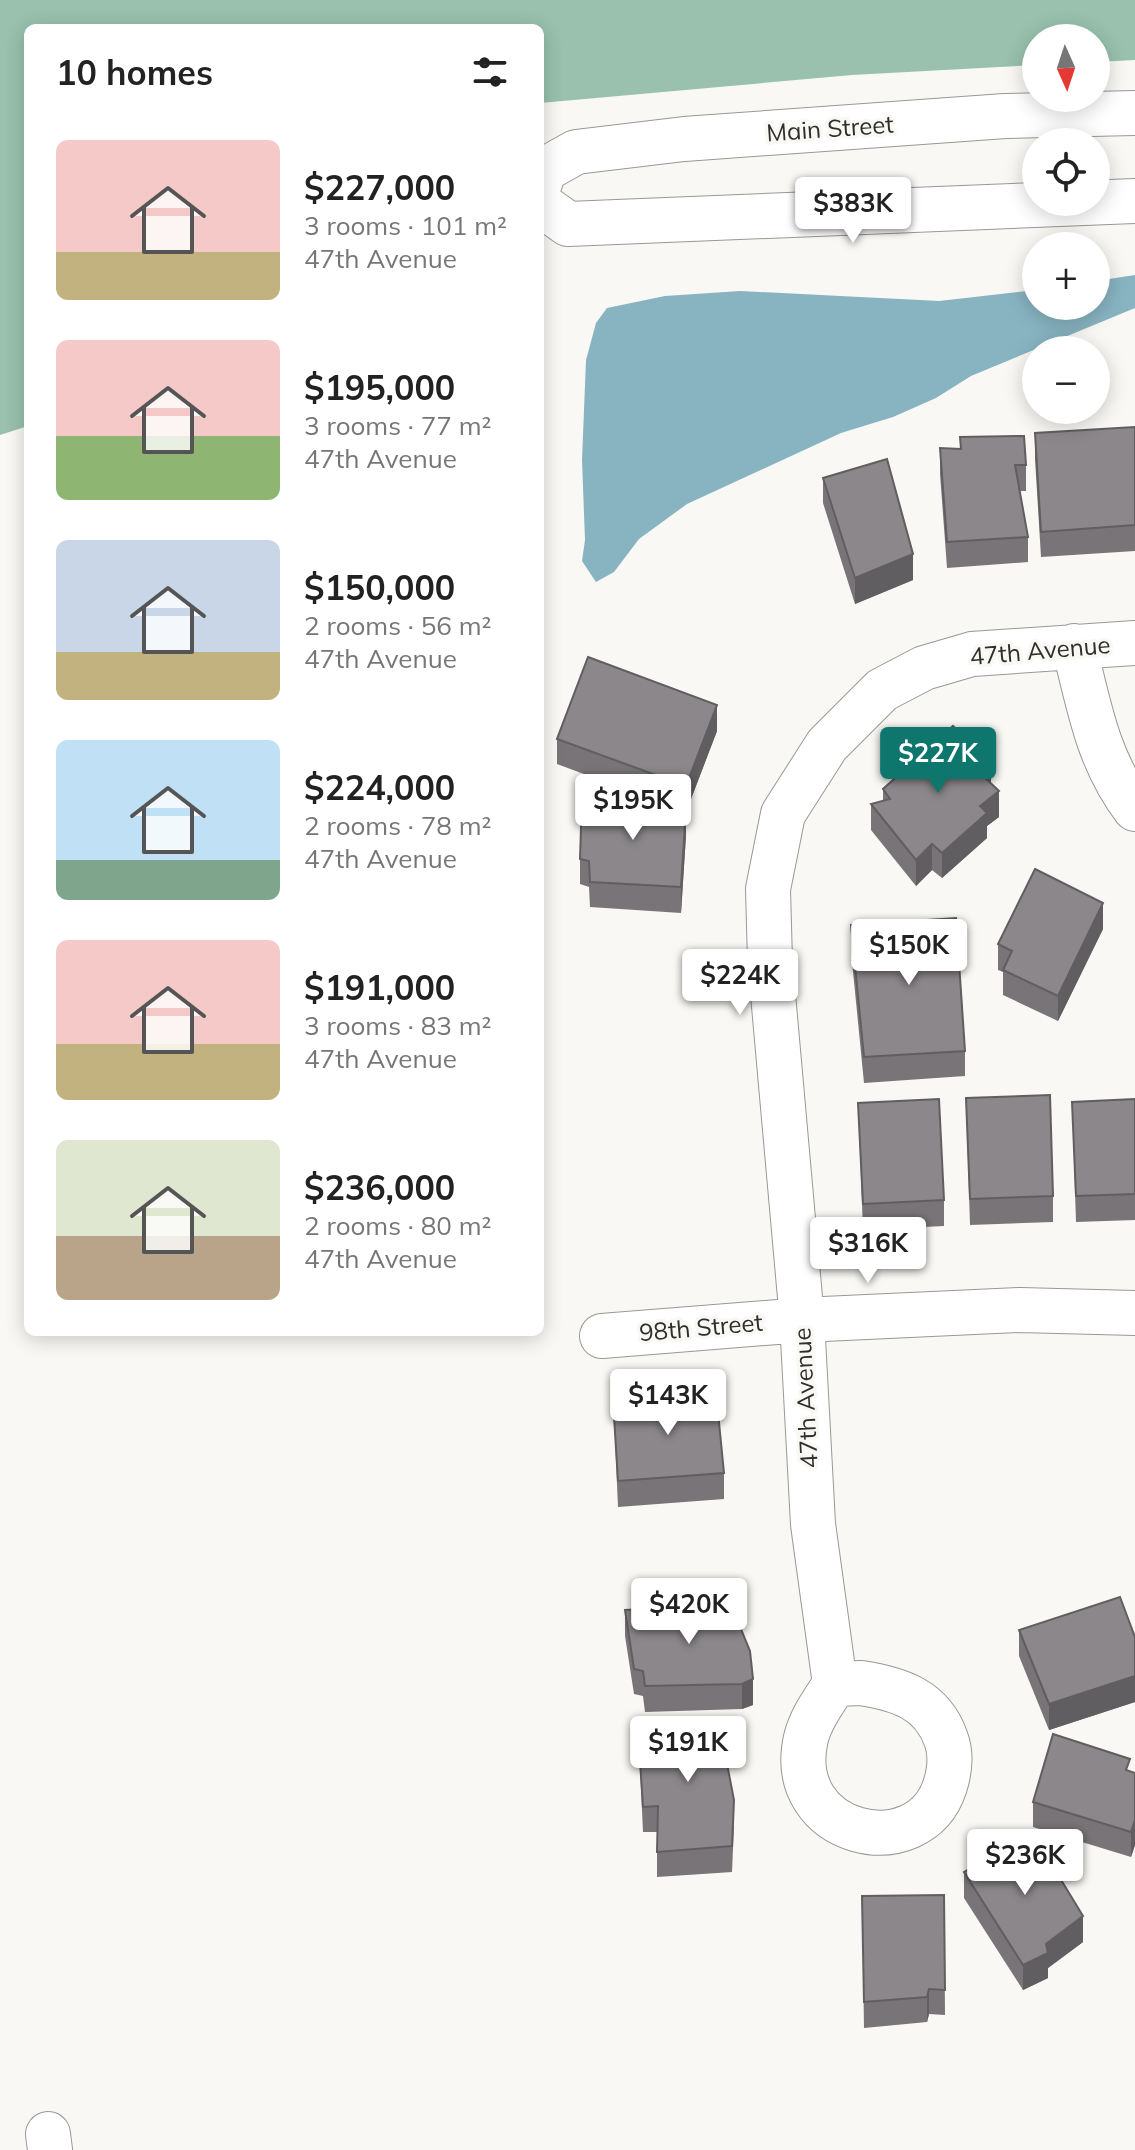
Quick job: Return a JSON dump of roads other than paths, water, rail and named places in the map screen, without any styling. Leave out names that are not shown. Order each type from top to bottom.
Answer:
[{"type":"street","name":"Main Street","points":[[544,170],[576,152],[699,138],[1005,116],[1135,113]]},
{"type":"street","points":[[544,207],[568,224],[1135,201]]},
{"type":"street","name":"47th Avenue","points":[[835,1684],[813,1524],[802,1320],[770,961],[768,889],[783,814],[827,745],[882,690],[924,668],[972,654],[1135,643]]},
{"type":"street","points":[[1074,646],[1095,734],[1110,771],[1135,809]]},
{"type":"street","name":"98th Street","points":[[602,1336],[802,1320],[1020,1310],[1135,1313]]},
{"type":"water","points":[[1135,275],[1135,308],[1110,318],[1110,279]]},
{"type":"water","points":[[740,291],[939,301],[1022,292],[1022,320],[1106,320],[1067,336],[1022,336],[1022,355],[971,376],[936,398],[893,417],[841,433],[687,504],[639,539],[614,572],[596,582],[582,561],[585,540],[582,460],[586,360],[596,323],[607,308],[665,296]]}]
